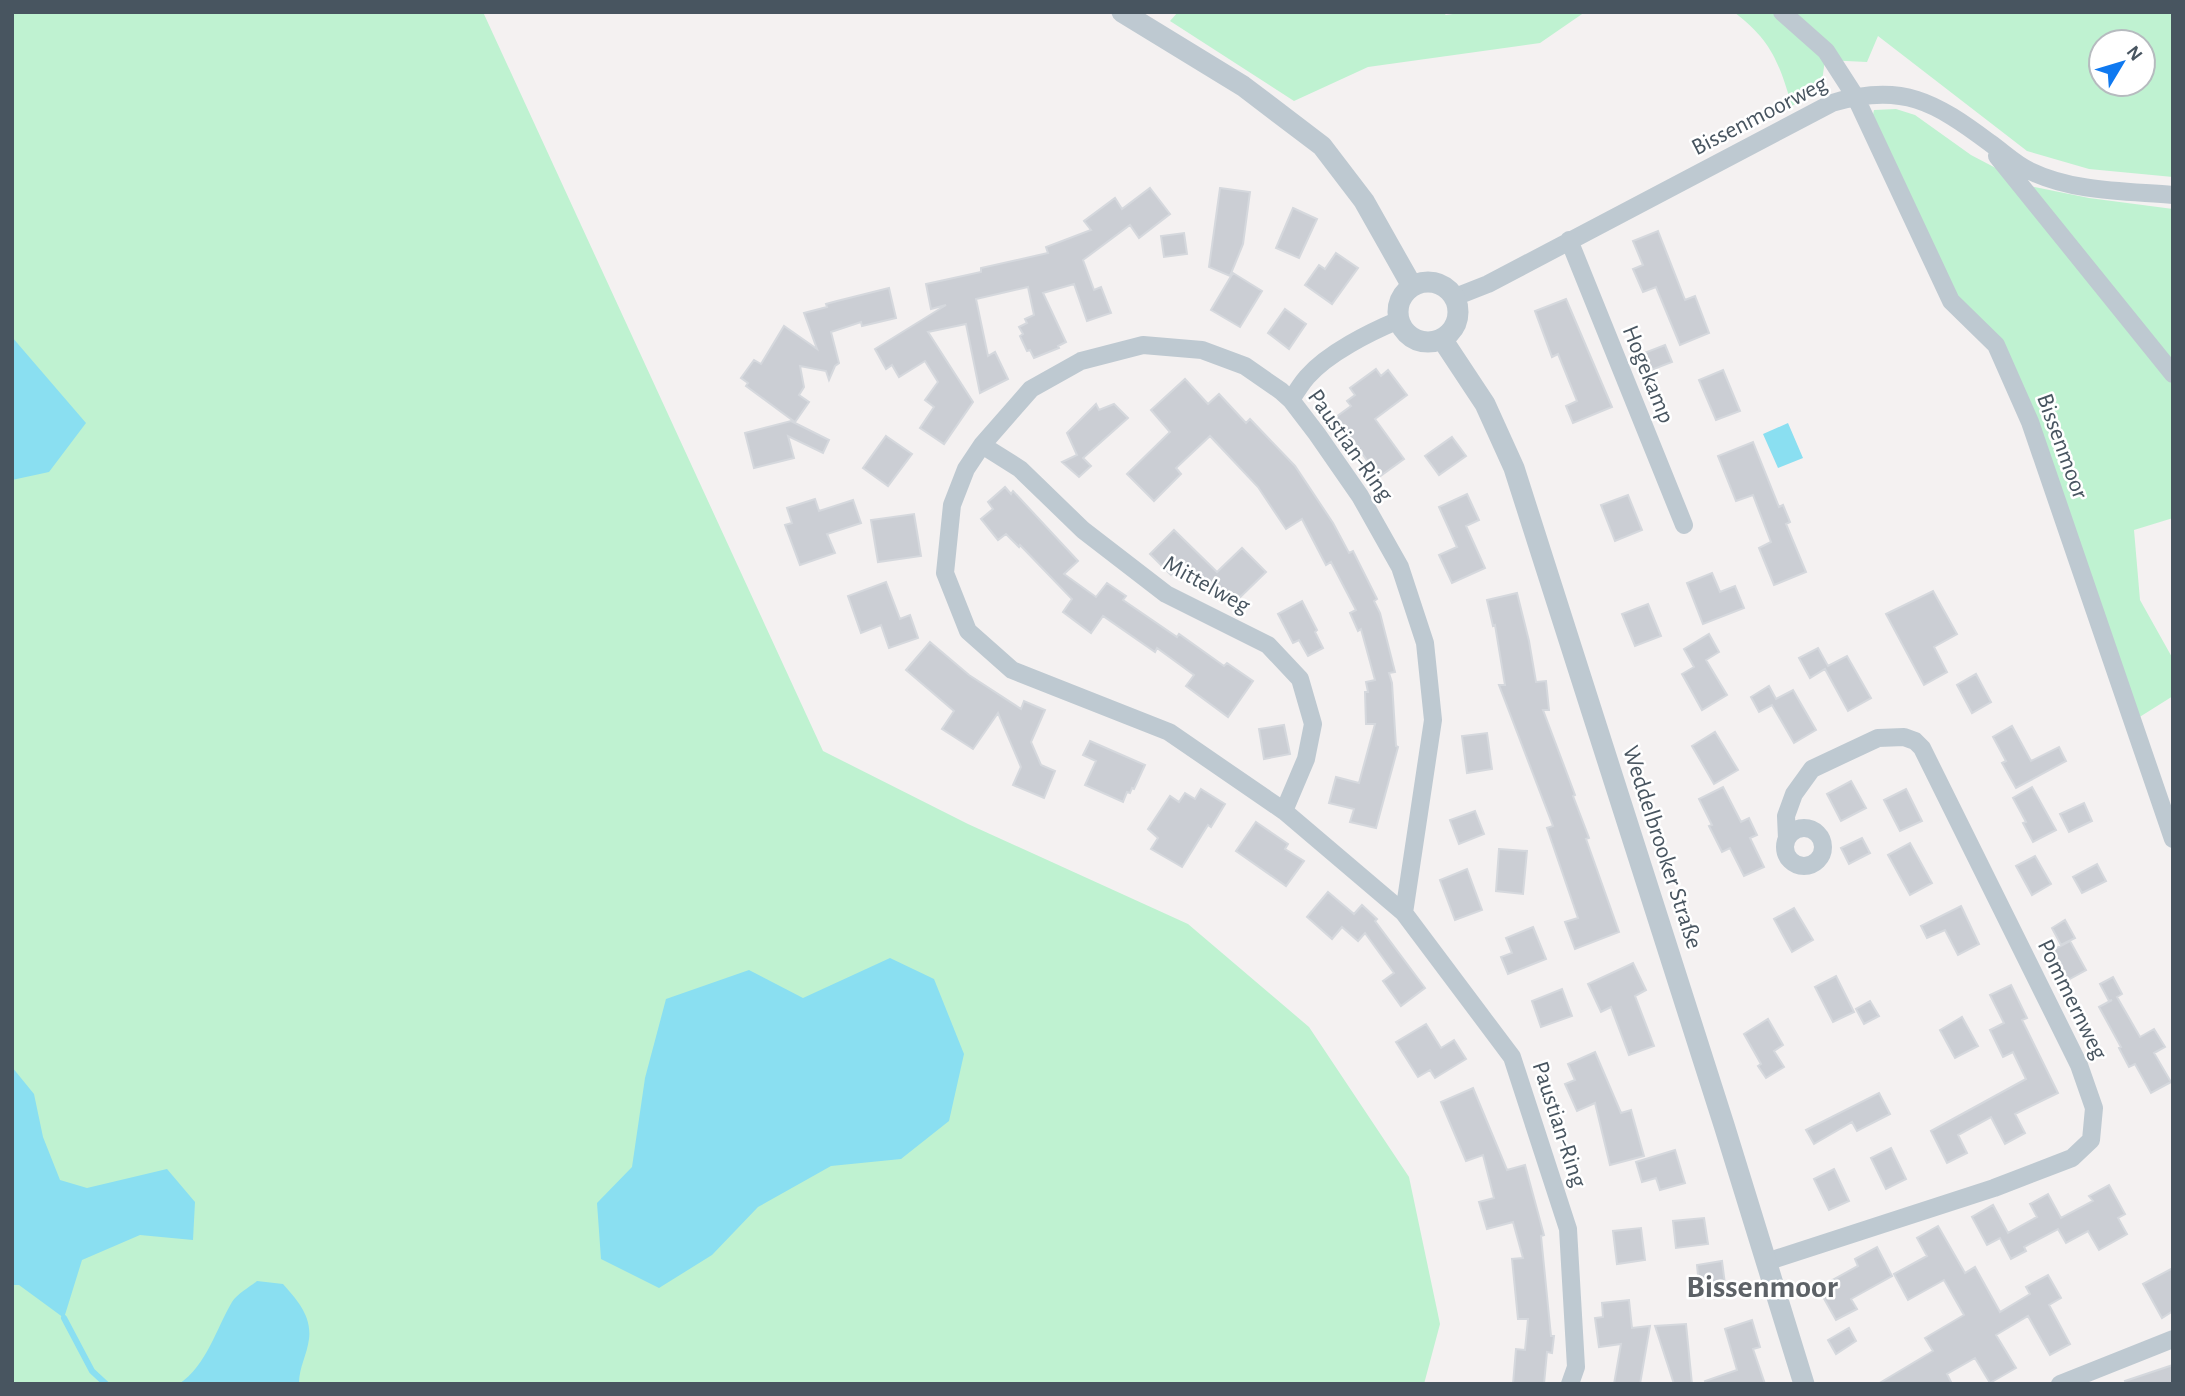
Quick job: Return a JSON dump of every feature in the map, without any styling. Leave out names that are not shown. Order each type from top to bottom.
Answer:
[{"type":"street","points":[[1122,12],[1243,86],[1322,146],[1364,201],[1412,286]]},
{"type":"street","name":"Bissenmoor","points":[[1782,12],[1826,51],[1855,96],[1951,301],[1996,345],[2030,422],[2173,839]]},
{"type":"street","name":"Bissenmoorweg","points":[[1455,297],[1488,284],[1832,103],[1855,96],[1892,93],[1927,101],[1956,118],[2029,171],[2079,187],[2173,195]]},
{"type":"street","points":[[1982,137],[2173,374]]},
{"type":"street","name":"Hogekamp","points":[[1569,240],[1684,525]]},
{"type":"street","points":[[1421,282],[1441,284],[1455,297],[1458,306],[1456,325],[1442,339],[1434,342],[1416,340],[1403,328],[1399,320],[1400,301],[1412,286],[1421,282]]},
{"type":"street","points":[[1290,400],[1319,366],[1351,344],[1399,320]]},
{"type":"street","name":"Weddelbrooker Straße","points":[[1442,339],[1485,404],[1514,467],[1804,1384]]},
{"type":"street","name":"Paustian-Ring","points":[[1404,913],[1433,720],[1425,643],[1400,567],[1360,496],[1290,400],[1245,366],[1212,353],[1143,345],[1081,361],[1031,389],[982,445],[967,469],[952,505],[945,573],[968,631],[1012,670],[1169,732],[1284,811],[1404,913],[1512,1057],[1568,1229],[1576,1367],[1570,1384]]},
{"type":"street","name":"Mittelweg","points":[[982,445],[1020,469],[1083,530],[1166,594],[1268,645],[1300,679],[1313,724],[1306,759],[1284,811]]},
{"type":"street","name":"Pommernweg","points":[[1766,1262],[1994,1188],[2072,1157],[2091,1140],[2094,1108],[2079,1065],[1922,748],[1915,741],[1904,737],[1878,738],[1812,769],[1794,794],[1786,816],[1787,839]]},
{"type":"street","points":[[2060,1384],[2173,1339]]},
{"type":"green space","points":[[12,12],[483,12],[823,751],[968,824],[1188,924],[1309,1027],[1409,1177],[1440,1324],[1424,1384],[12,1384]]},
{"type":"green space","points":[[1178,12],[1442,12],[1446,15],[1466,12],[1585,12],[1540,43],[1368,67],[1294,101],[1170,21]]},
{"type":"green space","points":[[1734,12],[2173,12],[2173,177],[2089,169],[2027,151],[1878,36],[1867,62],[1825,60],[1821,88],[1792,106],[1778,65],[1757,33]]},
{"type":"green space","points":[[1896,109],[1915,115],[1971,155],[2030,186],[2089,198],[2173,209],[2173,518],[2134,530],[2140,600],[2173,659],[2173,696],[2138,718],[2034,417],[1956,300],[1872,119],[1874,110]]},
{"type":"water","points":[[12,337],[86,423],[49,472],[12,480]]},
{"type":"water","points":[[1788,423],[1803,458],[1778,468],[1763,434]]},
{"type":"water","points":[[890,958],[934,979],[964,1054],[949,1121],[901,1159],[831,1166],[758,1207],[712,1255],[659,1288],[601,1259],[597,1203],[632,1167],[645,1078],[666,999],[749,970],[803,998]]},
{"type":"water","points":[[12,1067],[34,1094],[43,1137],[60,1180],[87,1188],[167,1169],[195,1202],[193,1240],[140,1235],[82,1260],[64,1318],[19,1285],[12,1285]]},
{"type":"water","points":[[257,1281],[283,1284],[306,1316],[309,1339],[299,1384],[179,1384],[204,1357],[232,1302]]},
{"type":"building","points":[[1150,188],[1170,214],[1139,238],[1130,225],[1083,260],[1094,290],[1101,287],[1111,313],[1087,321],[1074,284],[1043,293],[1066,342],[1058,346],[1059,348],[1034,358],[1030,350],[1027,351],[1019,327],[1027,323],[1025,319],[1034,315],[1028,287],[976,299],[988,356],[995,352],[1008,379],[980,393],[966,324],[928,332],[973,402],[944,444],[920,428],[934,407],[925,400],[938,382],[925,361],[899,377],[892,365],[886,369],[875,349],[946,305],[931,309],[926,284],[1048,253],[1046,247],[1091,230],[1084,221],[1115,198],[1122,209]]},
{"type":"building","points":[[1220,188],[1250,192],[1243,244],[1230,276],[1209,267]]},
{"type":"building","points":[[1293,208],[1317,219],[1299,258],[1276,248]]},
{"type":"building","points":[[1658,231],[1685,300],[1695,296],[1709,333],[1680,345],[1656,287],[1643,292],[1633,269],[1643,265],[1633,241]]},
{"type":"building","points":[[1184,233],[1187,254],[1164,257],[1161,236]]},
{"type":"building","points":[[1336,253],[1358,268],[1332,304],[1305,285],[1319,265],[1325,269]]},
{"type":"building","points":[[1233,273],[1262,291],[1240,327],[1211,310]]},
{"type":"building","points":[[889,288],[896,318],[862,326],[861,322],[831,332],[839,363],[829,380],[826,371],[800,366],[804,387],[799,395],[809,402],[795,422],[746,386],[748,383],[741,378],[754,360],[761,364],[784,326],[817,349],[804,313],[827,307],[826,304]]},
{"type":"building","points":[[1566,299],[1612,407],[1573,423],[1566,406],[1577,401],[1558,354],[1552,357],[1535,311]]},
{"type":"building","points":[[1285,309],[1306,324],[1289,349],[1268,333]]},
{"type":"building","points":[[1665,345],[1672,362],[1646,372],[1639,355]]},
{"type":"building","points":[[1376,369],[1381,376],[1388,370],[1407,395],[1375,419],[1404,459],[1379,477],[1336,417],[1351,406],[1347,401],[1355,395],[1350,388]]},
{"type":"building","points":[[1723,370],[1740,411],[1716,420],[1699,380]]},
{"type":"building","points":[[1185,379],[1208,404],[1219,394],[1246,423],[1250,419],[1295,466],[1333,523],[1349,553],[1353,551],[1377,599],[1374,601],[1380,613],[1395,672],[1389,673],[1398,747],[1376,828],[1350,822],[1354,809],[1329,803],[1336,777],[1359,783],[1375,724],[1366,724],[1366,682],[1375,680],[1361,629],[1358,631],[1350,613],[1356,610],[1331,562],[1326,565],[1302,519],[1286,529],[1258,487],[1210,436],[1176,468],[1181,474],[1154,501],[1127,474],[1170,432],[1151,410]]},
{"type":"building","points":[[1096,404],[1099,410],[1114,404],[1128,418],[1083,458],[1091,466],[1079,477],[1062,462],[1077,455],[1067,433]]},
{"type":"building","points":[[791,421],[829,440],[823,453],[788,436],[794,458],[754,468],[745,433]]},
{"type":"building","points":[[886,436],[912,454],[888,486],[863,468]]},
{"type":"building","points":[[1452,437],[1466,456],[1439,475],[1425,456]]},
{"type":"building","points":[[1753,442],[1779,507],[1783,505],[1790,522],[1786,524],[1806,572],[1774,585],[1759,548],[1771,542],[1753,495],[1736,501],[1718,456]]},
{"type":"building","points":[[1005,487],[1011,494],[1013,491],[1078,561],[1064,574],[1096,597],[1107,583],[1126,596],[1123,600],[1177,637],[1179,634],[1224,666],[1227,663],[1253,681],[1228,717],[1186,686],[1194,675],[1157,648],[1155,652],[1103,616],[1091,633],[1063,612],[1072,599],[1020,545],[1019,547],[1006,534],[998,540],[981,519],[993,509],[988,502]]},
{"type":"building","points":[[1467,494],[1479,520],[1466,526],[1485,568],[1452,583],[1439,555],[1457,547],[1439,507]]},
{"type":"building","points":[[1628,495],[1642,530],[1615,541],[1601,505]]},
{"type":"building","points":[[815,499],[819,511],[853,500],[861,523],[827,534],[835,553],[800,565],[785,525],[792,523],[787,508]]},
{"type":"building","points":[[914,514],[921,556],[878,562],[871,520]]},
{"type":"building","points":[[1174,530],[1217,572],[1242,548],[1266,572],[1231,606],[1212,587],[1206,593],[1185,571],[1181,576],[1175,570],[1171,575],[1150,554]]},
{"type":"building","points":[[1712,573],[1720,592],[1735,586],[1744,608],[1703,624],[1687,583]]},
{"type":"building","points":[[886,582],[900,619],[910,615],[918,638],[889,648],[881,625],[861,633],[848,596]]},
{"type":"building","points":[[1933,591],[1957,634],[1934,647],[1947,672],[1924,685],[1886,614]]},
{"type":"building","points":[[1517,593],[1536,682],[1546,681],[1549,710],[1543,710],[1575,795],[1573,796],[1589,838],[1586,839],[1619,932],[1575,949],[1565,922],[1578,918],[1547,828],[1553,826],[1499,685],[1505,685],[1495,625],[1493,626],[1487,600]]},
{"type":"building","points":[[1302,601],[1323,648],[1308,656],[1299,640],[1293,643],[1278,614]]},
{"type":"building","points":[[1648,604],[1661,636],[1635,646],[1622,614]]},
{"type":"building","points":[[1709,634],[1719,652],[1706,660],[1727,695],[1702,710],[1682,674],[1694,667],[1684,649]]},
{"type":"building","points":[[930,642],[969,675],[1021,709],[1024,701],[1045,710],[1031,742],[1041,765],[1055,771],[1044,798],[1013,785],[1021,767],[998,713],[973,749],[942,729],[954,711],[906,670]]},
{"type":"building","points":[[1818,648],[1828,666],[1847,656],[1871,698],[1848,711],[1825,669],[1810,678],[1799,658]]},
{"type":"building","points":[[1976,674],[1991,702],[1972,713],[1957,685]]},
{"type":"building","points":[[1769,686],[1776,699],[1793,690],[1816,730],[1794,743],[1772,705],[1759,712],[1751,697]]},
{"type":"building","points":[[1284,725],[1290,754],[1264,759],[1259,729]]},
{"type":"building","points":[[2012,726],[2031,761],[2059,747],[2066,761],[2016,788],[2002,763],[2006,761],[1993,737]]},
{"type":"building","points":[[1715,732],[1738,770],[1714,784],[1692,746]]},
{"type":"building","points":[[1487,733],[1492,769],[1467,773],[1462,736]]},
{"type":"building","points":[[1090,741],[1145,765],[1134,789],[1132,788],[1130,793],[1127,792],[1123,802],[1085,785],[1096,761],[1083,755]]},
{"type":"building","points":[[1851,781],[1866,808],[1841,821],[1827,794]]},
{"type":"building","points":[[1723,787],[1741,822],[1749,818],[1757,835],[1750,838],[1764,867],[1744,876],[1730,848],[1722,852],[1699,799]]},
{"type":"building","points":[[2032,787],[2056,830],[2033,842],[2013,798]]},
{"type":"building","points":[[1201,789],[1225,804],[1211,827],[1208,825],[1182,867],[1151,849],[1158,838],[1148,829],[1170,796],[1179,802],[1185,793],[1195,799]]},
{"type":"building","points":[[1906,789],[1922,821],[1900,831],[1884,800]]},
{"type":"building","points":[[2084,803],[2092,821],[2069,832],[2060,814]]},
{"type":"building","points":[[1475,811],[1484,834],[1459,844],[1450,820]]},
{"type":"building","points":[[1256,822],[1288,844],[1285,849],[1304,861],[1286,886],[1236,851]]},
{"type":"building","points":[[1862,838],[1870,853],[1849,864],[1841,848]]},
{"type":"building","points":[[1910,843],[1932,883],[1910,895],[1888,855]]},
{"type":"building","points":[[1499,849],[1527,851],[1523,894],[1496,891]]},
{"type":"building","points":[[2035,856],[2051,884],[2032,895],[2016,866]]},
{"type":"building","points":[[2097,864],[2106,881],[2082,893],[2073,877]]},
{"type":"building","points":[[1467,869],[1482,910],[1455,920],[1440,880]]},
{"type":"building","points":[[1328,892],[1354,914],[1362,905],[1377,919],[1375,921],[1425,988],[1401,1006],[1383,981],[1394,973],[1365,933],[1358,941],[1342,927],[1332,939],[1307,917]]},
{"type":"building","points":[[1961,906],[1979,944],[1958,955],[1945,930],[1927,938],[1921,926]]},
{"type":"building","points":[[1794,908],[1813,940],[1792,952],[1774,919]]},
{"type":"building","points":[[2065,920],[2075,938],[2061,945],[2052,928]]},
{"type":"building","points":[[1533,927],[1546,959],[1508,974],[1501,957],[1512,953],[1506,938]]},
{"type":"building","points":[[2070,941],[2086,970],[2068,980],[2051,951]]},
{"type":"building","points":[[1633,963],[1646,990],[1635,996],[1654,1046],[1629,1055],[1611,1007],[1601,1012],[1588,984]]},
{"type":"building","points":[[1836,976],[1854,1012],[1833,1022],[1815,987]]},
{"type":"building","points":[[2113,977],[2122,994],[2117,997],[2140,1037],[2154,1029],[2165,1047],[2154,1053],[2171,1082],[2151,1093],[2135,1064],[2129,1067],[2099,1007],[2112,1000],[2109,1001],[2100,984]]},
{"type":"building","points":[[2011,985],[2027,1018],[2022,1020],[2058,1093],[2015,1114],[2025,1133],[2005,1144],[1991,1117],[1958,1135],[1967,1153],[1947,1163],[1931,1131],[2026,1079],[2013,1052],[2003,1057],[1990,1030],[2004,1023],[1990,995]]},
{"type":"building","points":[[1562,989],[1572,1016],[1541,1027],[1532,1001]]},
{"type":"building","points":[[1870,1001],[1879,1016],[1864,1024],[1856,1009]]},
{"type":"building","points":[[1962,1017],[1978,1046],[1955,1058],[1940,1030]]},
{"type":"building","points":[[1768,1019],[1783,1045],[1774,1051],[1784,1067],[1766,1078],[1744,1034]]},
{"type":"building","points":[[1426,1024],[1441,1048],[1454,1040],[1466,1059],[1435,1078],[1430,1070],[1418,1077],[1396,1042]]},
{"type":"building","points":[[1595,1052],[1621,1113],[1631,1110],[1644,1156],[1610,1165],[1595,1103],[1577,1111],[1565,1084],[1575,1080],[1568,1064]]},
{"type":"building","points":[[1473,1088],[1507,1170],[1525,1165],[1544,1235],[1541,1236],[1551,1336],[1554,1336],[1552,1353],[1547,1352],[1544,1384],[1513,1384],[1516,1349],[1525,1350],[1528,1319],[1518,1319],[1512,1259],[1523,1258],[1513,1222],[1487,1229],[1479,1202],[1494,1198],[1483,1155],[1466,1161],[1441,1102]]},
{"type":"building","points":[[1879,1093],[1890,1114],[1857,1131],[1852,1122],[1814,1144],[1806,1130]]},
{"type":"building","points":[[1891,1148],[1906,1179],[1886,1189],[1871,1158]]},
{"type":"building","points":[[1675,1150],[1685,1183],[1660,1190],[1656,1178],[1642,1182],[1636,1162]]},
{"type":"building","points":[[1834,1169],[1849,1201],[1829,1210],[1814,1179]]},
{"type":"building","points":[[2109,1185],[2125,1214],[2118,1218],[2127,1234],[2099,1250],[2088,1231],[2066,1243],[2058,1229],[2024,1247],[2026,1251],[2011,1259],[2000,1238],[1987,1245],[1972,1217],[1993,1205],[2008,1233],[2037,1217],[2030,1204],[2048,1194],[2061,1218],[2093,1201],[2089,1196]]},
{"type":"building","points":[[1704,1218],[1708,1244],[1676,1248],[1673,1221]]},
{"type":"building","points":[[1938,1226],[1965,1273],[1975,1267],[2000,1312],[2030,1294],[2026,1287],[2048,1275],[2061,1298],[2049,1305],[2070,1344],[2050,1355],[2028,1316],[1996,1335],[2016,1368],[1990,1383],[1975,1358],[1947,1374],[1952,1384],[1878,1384],[1933,1351],[1925,1338],[1964,1315],[1944,1280],[1908,1300],[1894,1274],[1927,1256],[1917,1238]]},
{"type":"building","points":[[1641,1228],[1645,1260],[1617,1264],[1613,1231]]},
{"type":"building","points":[[1877,1247],[1892,1276],[1851,1299],[1857,1309],[1836,1320],[1818,1288],[1858,1266],[1855,1259]]},
{"type":"building","points":[[1722,1261],[1726,1292],[1700,1295],[1697,1265]]},
{"type":"building","points":[[2173,1268],[2173,1311],[2162,1318],[2143,1284]]},
{"type":"building","points":[[1629,1300],[1632,1328],[1650,1326],[1640,1384],[1614,1384],[1621,1344],[1599,1347],[1595,1318],[1603,1317],[1602,1303]]},
{"type":"building","points":[[1752,1320],[1760,1347],[1753,1349],[1765,1384],[1706,1384],[1705,1381],[1737,1370],[1725,1329]]},
{"type":"building","points":[[1686,1324],[1692,1384],[1674,1384],[1655,1326]]},
{"type":"building","points":[[1849,1328],[1856,1341],[1836,1354],[1828,1340]]},
{"type":"building","points":[[2173,1365],[2173,1384],[2126,1384],[2125,1381]]},
{"type":"waterway","points":[[64,1318],[92,1371],[106,1384]]},
{"type":"district","name":"Bissenmoor","points":[[1762,1286]]}]
